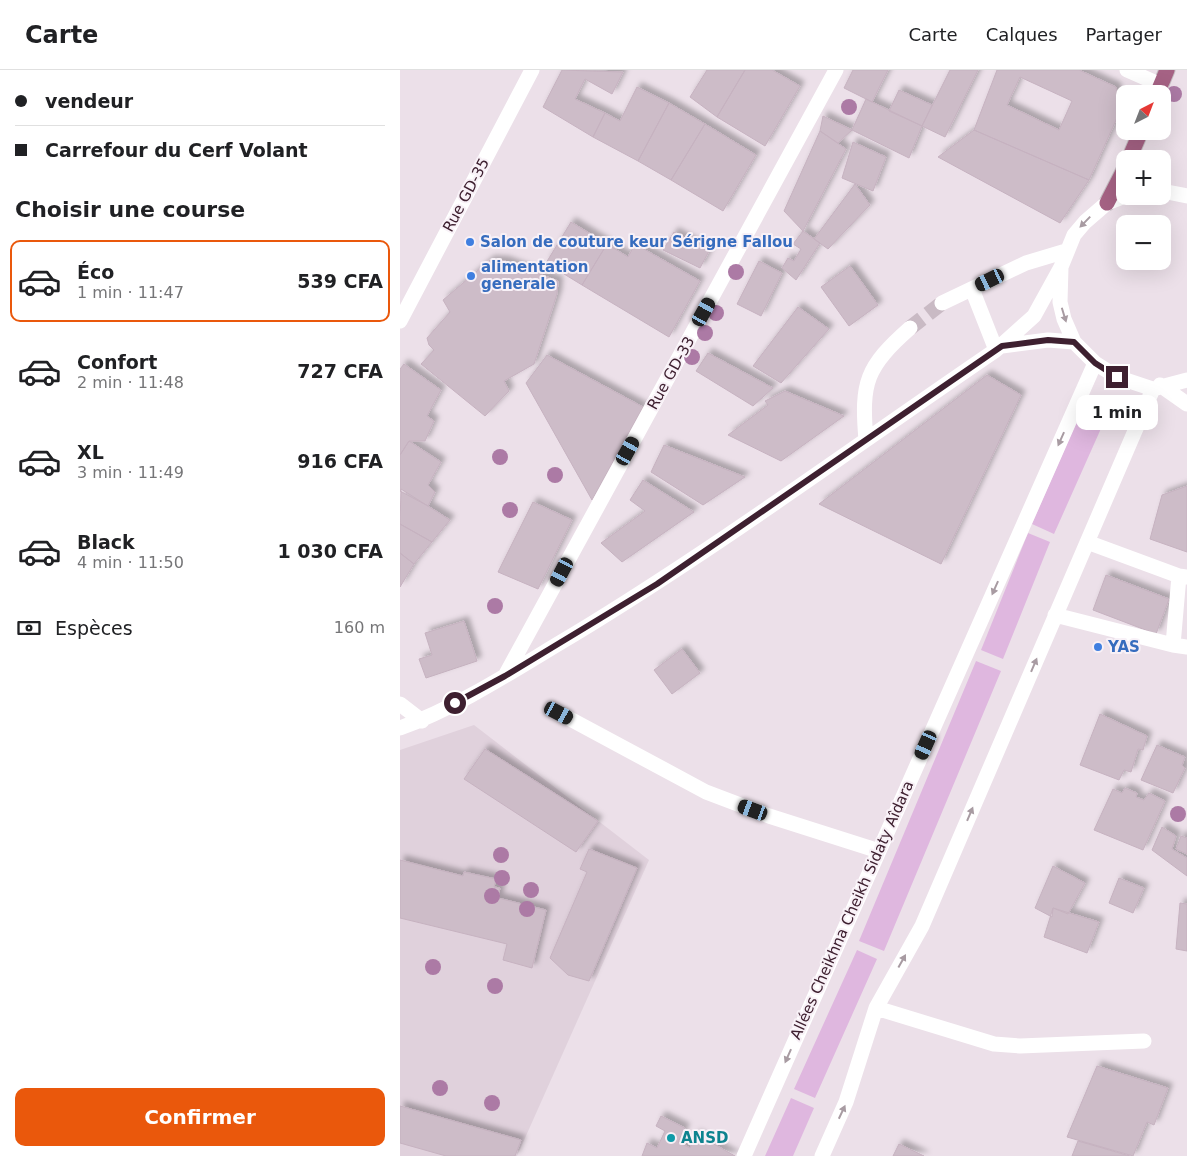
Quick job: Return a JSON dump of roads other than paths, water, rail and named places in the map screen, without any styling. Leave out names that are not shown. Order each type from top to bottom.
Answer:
[{"type":"main road","points":[[1161,85],[1167,70]]},
{"type":"main road","points":[[1107,203],[1116,186]]},
{"type":"street","name":"Rue GD-35","points":[[400,321],[532,70]]},
{"type":"street","name":"Rue GD-33","points":[[505,676],[836,70]]},
{"type":"street","points":[[1127,70],[1152,85]]},
{"type":"street","points":[[1171,193],[1187,196]]},
{"type":"street","points":[[400,728],[422,721],[505,676],[657,584],[999,348],[1034,316],[1061,267],[1074,235],[1085,222],[1107,203],[1116,200]]},
{"type":"street","points":[[942,303],[1026,263],[1066,251]]},
{"type":"street","points":[[1061,267],[1060,302],[1074,342],[1095,363],[1117,377],[1157,387],[1187,404]]},
{"type":"street","points":[[972,289],[999,348]]},
{"type":"street","points":[[866,440],[863,408],[866,381],[886,349],[910,328]]},
{"type":"street","points":[[999,348],[1048,340],[1074,342]]},
{"type":"street","name":"Allées Cheikhna Cheikh Sidaty Aîdara","points":[[744,1156],[1095,363]]},
{"type":"street","points":[[1157,387],[1187,380]]},
{"type":"street","points":[[822,1156],[846,1102],[876,1008],[922,926],[1086,542],[1157,387]]},
{"type":"street","points":[[1055,615],[1180,646],[1183,576],[1086,542]]},
{"type":"street","points":[[400,704],[422,721]]},
{"type":"street","points":[[559,713],[706,792],[769,816],[879,851]]},
{"type":"street","points":[[876,1008],[994,1044],[1020,1046],[1144,1041]]},
{"type":"tunnel","points":[[910,328],[942,303]]},
{"type":"place","name":"Salon de couture keur Sérigne Fallou","points":[[470,242]]},
{"type":"place","name":"alimentation generale","points":[[471,276]]},
{"type":"place","name":"YAS","points":[[1098,647]]},
{"type":"place","name":"ANSD","points":[[671,1138]]}]
